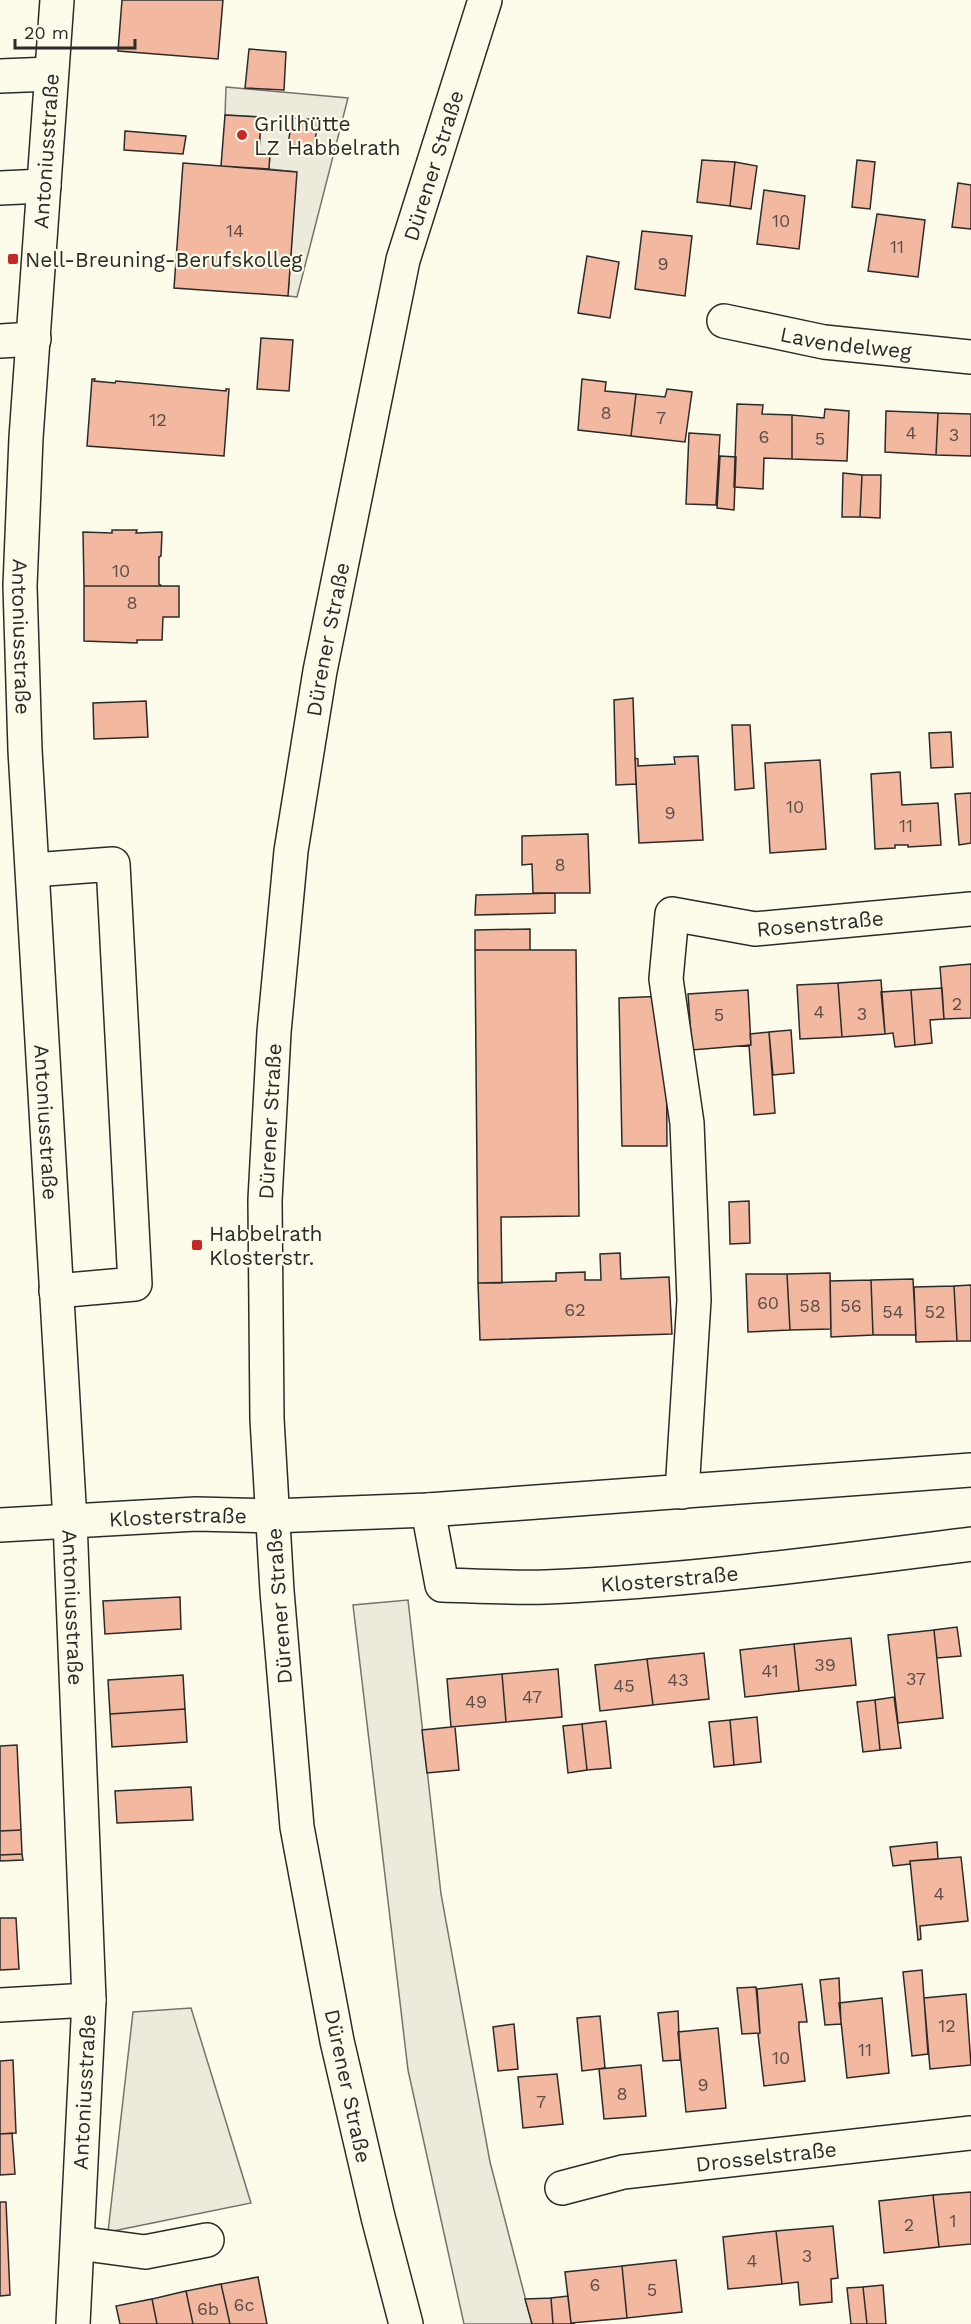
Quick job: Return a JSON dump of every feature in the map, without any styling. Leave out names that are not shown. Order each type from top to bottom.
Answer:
[{"type":"street","name":"Antoniusstraße","points":[[57,0],[34,339],[13,438],[11,535],[20,586],[26,750],[69,1521],[89,2000],[73,2324]]},
{"type":"street","name":"Dürener Straße","points":[[405,2324],[337,2041],[297,1827],[272,1516],[267,1419],[265,1200],[274,1032],[291,851],[320,671],[404,260],[485,0]]},
{"type":"street","points":[[0,76],[51,74]]},
{"type":"street","points":[[0,188],[44,186]]},
{"type":"street","name":"Lavendelweg","points":[[724,321],[824,342],[971,357]]},
{"type":"street","points":[[0,341],[34,339]]},
{"type":"street","points":[[33,870],[112,864],[113,876],[135,1284],[56,1291]]},
{"type":"street","name":"Rosenstraße","points":[[682,1492],[694,1300],[687,1123],[666,980],[672,914],[755,929],[971,909]]},
{"type":"street","name":"Klosterstraße","points":[[0,1526],[196,1514],[272,1516],[428,1510],[971,1470]]},
{"type":"street","name":"Klosterstraße","points":[[428,1510],[442,1585],[544,1587],[672,1578],[754,1571],[971,1544]]},
{"type":"street","points":[[0,2005],[89,2000]]},
{"type":"street","name":"Drosselstraße","points":[[562,2188],[623,2172],[971,2133]]},
{"type":"street","points":[[78,2243],[145,2252],[207,2240]]},
{"type":"shaded area","points":[[226,87],[348,98],[297,297],[288,296],[296,172],[269,169],[270,153],[259,152],[261,117],[225,115]]},
{"type":"shaded area","points":[[408,1600],[441,1894],[490,2162],[532,2324],[464,2324],[408,2070],[353,1605]]},
{"type":"shaded area","points":[[191,2008],[251,2203],[108,2232],[133,2012]]},
{"type":"building","points":[[122,0],[223,0],[218,59],[118,51]]},
{"type":"building","points":[[249,49],[286,52],[284,90],[245,88]]},
{"type":"building","name":"Grillhütte LZ Habbelrath","points":[[225,115],[261,117],[259,152],[270,153],[269,169],[221,166]]},
{"type":"building","points":[[292,118],[318,120],[314,147],[288,145]]},
{"type":"building","points":[[125,131],[186,136],[183,154],[124,150]]},
{"type":"building","points":[[702,160],[735,162],[730,206],[697,202]]},
{"type":"building","points":[[857,160],[875,162],[870,209],[852,207]]},
{"type":"building","points":[[735,162],[757,166],[751,209],[730,206]]},
{"type":"building","points":[[183,163],[297,172],[288,296],[174,288]]},
{"type":"building","points":[[958,183],[971,185],[971,229],[952,227]]},
{"type":"building","points":[[764,190],[805,196],[799,249],[757,244]]},
{"type":"building","points":[[877,214],[925,220],[918,277],[868,271]]},
{"type":"building","points":[[642,231],[692,236],[685,296],[635,289]]},
{"type":"building","points":[[587,256],[619,262],[610,318],[578,313]]},
{"type":"building","points":[[261,338],[293,340],[289,391],[257,389]]},
{"type":"building","points":[[92,379],[115,383],[116,381],[226,391],[229,389],[224,456],[87,446]]},
{"type":"building","points":[[582,379],[606,382],[605,391],[636,394],[631,436],[578,430]]},
{"type":"building","points":[[667,389],[692,392],[685,442],[631,436],[636,394],[665,397]]},
{"type":"building","points":[[737,404],[763,405],[762,414],[792,415],[792,459],[764,458],[763,489],[734,487]]},
{"type":"building","points":[[825,409],[849,411],[847,461],[792,459],[792,415],[824,418]]},
{"type":"building","points":[[886,411],[938,413],[936,455],[885,452]]},
{"type":"building","points":[[938,413],[971,414],[971,456],[936,455]]},
{"type":"building","points":[[689,433],[720,435],[716,505],[686,504]]},
{"type":"building","points":[[720,456],[736,457],[734,510],[717,508]]},
{"type":"building","points":[[843,473],[862,475],[860,517],[842,517]]},
{"type":"building","points":[[862,475],[881,475],[880,518],[860,517]]},
{"type":"building","points":[[112,530],[137,530],[136,533],[162,532],[159,584],[162,586],[84,586],[83,532],[112,533]]},
{"type":"building","points":[[84,586],[179,586],[179,617],[163,617],[162,640],[137,640],[137,643],[84,641]]},
{"type":"building","points":[[633,698],[636,784],[616,785],[614,700]]},
{"type":"building","points":[[146,701],[148,737],[94,739],[93,703]]},
{"type":"building","points":[[732,725],[750,725],[754,788],[735,790]]},
{"type":"building","points":[[951,732],[953,767],[931,768],[929,733]]},
{"type":"building","points":[[698,756],[703,840],[639,843],[635,758],[638,759],[638,766],[675,764],[674,757]]},
{"type":"building","points":[[820,760],[826,849],[770,853],[765,763]]},
{"type":"building","points":[[900,772],[902,805],[938,803],[941,845],[908,847],[908,845],[895,845],[895,848],[875,849],[871,774]]},
{"type":"building","points":[[971,793],[971,843],[959,845],[955,794]]},
{"type":"building","points":[[588,834],[590,893],[533,893],[532,864],[522,865],[522,836]]},
{"type":"building","points":[[555,893],[555,913],[475,915],[476,895]]},
{"type":"building","points":[[530,929],[530,950],[475,950],[475,930]]},
{"type":"building","points":[[475,950],[576,950],[579,1216],[501,1217],[502,1283],[478,1283]]},
{"type":"building","points":[[971,964],[971,1018],[944,1019],[940,967]]},
{"type":"building","points":[[881,980],[885,1034],[842,1037],[838,983]]},
{"type":"building","points":[[838,983],[842,1037],[800,1039],[797,985]]},
{"type":"building","points":[[942,988],[944,1019],[930,1020],[932,1043],[915,1045],[911,990]]},
{"type":"building","points":[[748,990],[751,1045],[692,1050],[688,994]]},
{"type":"building","points":[[911,990],[915,1045],[895,1047],[893,1033],[885,1034],[881,992]]},
{"type":"building","points":[[666,996],[667,1146],[622,1146],[619,998]]},
{"type":"building","points":[[791,1030],[794,1073],[773,1075],[769,1032]]},
{"type":"building","points":[[769,1032],[775,1113],[754,1115],[750,1034]]},
{"type":"building","points":[[749,1201],[750,1243],[730,1244],[729,1202]]},
{"type":"building","points":[[620,1253],[621,1279],[669,1277],[672,1334],[480,1340],[478,1283],[556,1281],[556,1273],[585,1272],[585,1280],[601,1280],[600,1254]]},
{"type":"building","points":[[830,1273],[831,1329],[790,1330],[787,1274]]},
{"type":"building","points":[[746,1274],[787,1274],[790,1330],[748,1332]]},
{"type":"building","points":[[913,1279],[916,1335],[873,1335],[871,1280]]},
{"type":"building","points":[[871,1280],[873,1335],[831,1337],[830,1281]]},
{"type":"building","points":[[971,1285],[971,1341],[957,1341],[954,1286]]},
{"type":"building","points":[[954,1286],[957,1341],[916,1342],[914,1287]]},
{"type":"building","points":[[180,1597],[181,1629],[105,1634],[103,1601]]},
{"type":"building","points":[[957,1627],[961,1656],[937,1658],[934,1630]]},
{"type":"building","points":[[934,1630],[943,1718],[898,1723],[888,1635]]},
{"type":"building","points":[[851,1638],[856,1685],[799,1691],[794,1644]]},
{"type":"building","points":[[794,1644],[799,1691],[745,1697],[740,1650]]},
{"type":"building","points":[[704,1653],[709,1699],[653,1705],[647,1659]]},
{"type":"building","points":[[647,1659],[653,1705],[600,1711],[595,1665]]},
{"type":"building","points":[[558,1669],[562,1717],[506,1722],[502,1674]]},
{"type":"building","points":[[502,1674],[506,1722],[451,1727],[447,1679]]},
{"type":"building","points":[[183,1675],[185,1709],[110,1714],[108,1680]]},
{"type":"building","points":[[894,1697],[901,1748],[880,1750],[875,1700]]},
{"type":"building","points":[[875,1700],[880,1750],[863,1752],[857,1702]]},
{"type":"building","points":[[185,1709],[187,1742],[112,1747],[110,1714]]},
{"type":"building","points":[[757,1717],[761,1762],[734,1765],[730,1720]]},
{"type":"building","points":[[730,1720],[734,1765],[714,1767],[709,1722]]},
{"type":"building","points":[[606,1721],[611,1768],[587,1770],[582,1724]]},
{"type":"building","points":[[582,1724],[587,1770],[568,1773],[563,1726]]},
{"type":"building","points":[[455,1727],[459,1770],[427,1773],[422,1730]]},
{"type":"building","points":[[17,1745],[21,1830],[0,1831],[0,1746]]},
{"type":"building","points":[[191,1787],[193,1820],[117,1823],[115,1791]]},
{"type":"building","points":[[21,1830],[22,1854],[0,1855],[0,1831]]},
{"type":"building","points":[[937,1842],[938,1859],[910,1861],[910,1864],[893,1866],[890,1847]]},
{"type":"building","points":[[22,1854],[23,1860],[0,1861],[0,1855]]},
{"type":"building","points":[[961,1857],[968,1921],[920,1926],[921,1939],[918,1940],[910,1861]]},
{"type":"building","points":[[0,1918],[16,1918],[19,1969],[0,1970]]},
{"type":"building","points":[[922,1970],[928,2054],[912,2056],[903,1972]]},
{"type":"building","points":[[839,1978],[841,2024],[825,2025],[820,1980]]},
{"type":"building","points":[[802,1984],[807,2022],[799,2022],[799,2029],[805,2081],[764,2086],[758,2034],[760,2033],[757,1989]]},
{"type":"building","points":[[756,1987],[760,2033],[742,2034],[737,1988]]},
{"type":"building","points":[[966,1994],[971,2065],[930,2069],[924,1998]]},
{"type":"building","points":[[882,1998],[889,2073],[847,2078],[839,2003]]},
{"type":"building","points":[[678,2011],[680,2060],[663,2061],[658,2013]]},
{"type":"building","points":[[600,2016],[605,2068],[582,2071],[577,2018]]},
{"type":"building","points":[[514,2024],[518,2069],[498,2071],[493,2027]]},
{"type":"building","points":[[718,2028],[726,2108],[686,2112],[678,2032]]},
{"type":"building","points":[[13,2060],[16,2133],[0,2134],[0,2061]]},
{"type":"building","points":[[641,2065],[646,2116],[604,2119],[599,2069]]},
{"type":"building","points":[[557,2074],[563,2124],[523,2128],[518,2077]]},
{"type":"building","points":[[12,2133],[15,2174],[0,2175],[0,2134]]},
{"type":"building","points":[[971,2192],[971,2244],[939,2247],[933,2195]]},
{"type":"building","points":[[933,2195],[939,2247],[884,2253],[879,2201]]},
{"type":"building","points":[[0,2202],[6,2202],[10,2295],[0,2296]]},
{"type":"building","points":[[833,2226],[838,2278],[831,2279],[832,2302],[800,2305],[798,2282],[782,2284],[776,2231]]},
{"type":"building","points":[[776,2231],[782,2284],[728,2289],[723,2237]]},
{"type":"building","points":[[676,2260],[682,2312],[627,2318],[622,2266]]},
{"type":"building","points":[[622,2266],[627,2318],[571,2323],[565,2272]]},
{"type":"building","points":[[258,2277],[267,2324],[230,2324],[221,2284]]},
{"type":"building","points":[[221,2284],[230,2324],[193,2324],[186,2291]]},
{"type":"building","points":[[883,2285],[886,2324],[867,2324],[863,2287]]},
{"type":"building","points":[[863,2287],[867,2324],[851,2324],[847,2288]]},
{"type":"building","points":[[186,2291],[193,2324],[157,2324],[152,2299]]},
{"type":"building","points":[[568,2296],[571,2323],[575,2324],[553,2324],[551,2298]]},
{"type":"building","points":[[551,2298],[553,2324],[532,2324],[525,2299]]},
{"type":"building","points":[[152,2299],[157,2324],[120,2324],[116,2306]]},
{"type":"place","name":"Grillhütte LZ Habbelrath","points":[[242,135]]},
{"type":"place","name":"Nell-Breuning-Berufskolleg","points":[[13,259]]},
{"type":"place","name":"Habbelrath Klosterstr.","points":[[197,1245]]}]
